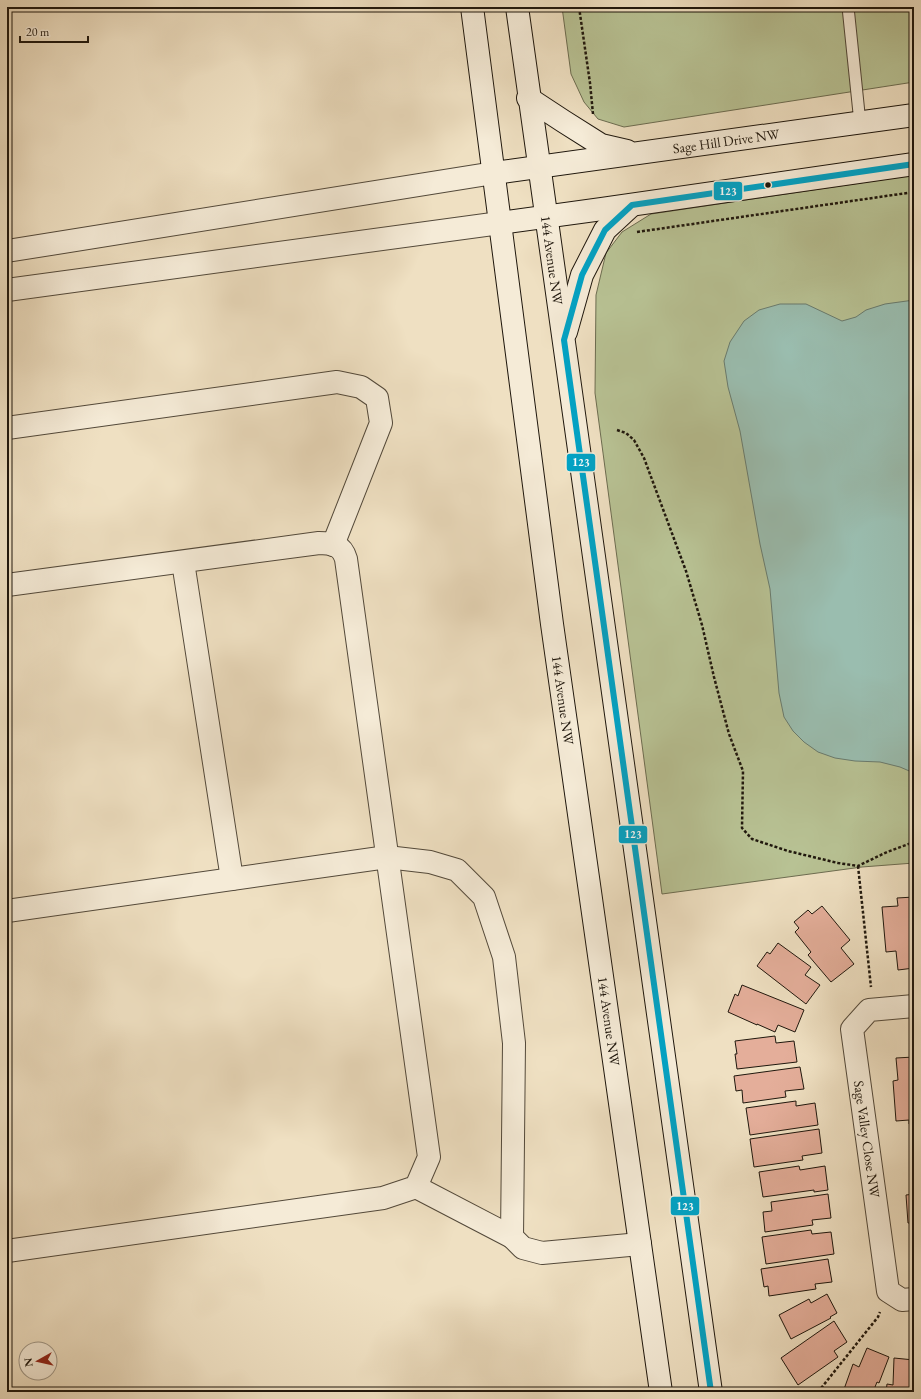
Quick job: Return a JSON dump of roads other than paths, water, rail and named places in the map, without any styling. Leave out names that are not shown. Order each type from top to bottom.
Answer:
[{"type":"street","name":"144 Avenue NW","points":[[472,7],[552,624],[661,1392]]},
{"type":"street","name":"144 Avenue NW","points":[[517,7],[528,98],[547,216],[711,1392]]},
{"type":"street","points":[[528,98],[563,122],[602,145],[638,153]]},
{"type":"street","name":"Sage Hill Drive NW","points":[[7,251],[494,173],[914,115]]},
{"type":"street","points":[[7,290],[632,205],[914,164]]},
{"type":"street","points":[[564,340],[582,274],[605,230],[632,205]]},
{"type":"street","points":[[7,428],[337,382],[361,387],[377,398],[381,423],[334,544]]},
{"type":"street","points":[[7,585],[320,543],[334,544],[344,552],[429,1156],[416,1187]]},
{"type":"street","points":[[183,562],[232,879]]},
{"type":"street","points":[[7,911],[388,858],[430,862],[457,870],[484,897],[504,957],[514,1043],[512,1237]]},
{"type":"street","name":"Sage Valley Close NW","points":[[914,1006],[869,1010],[852,1029],[888,1290],[902,1300],[914,1299]]},
{"type":"street","points":[[7,1251],[383,1198],[416,1187],[512,1237],[523,1248],[542,1253],[640,1244]]},
{"type":"lane","points":[[848,7],[860,123]]}]
